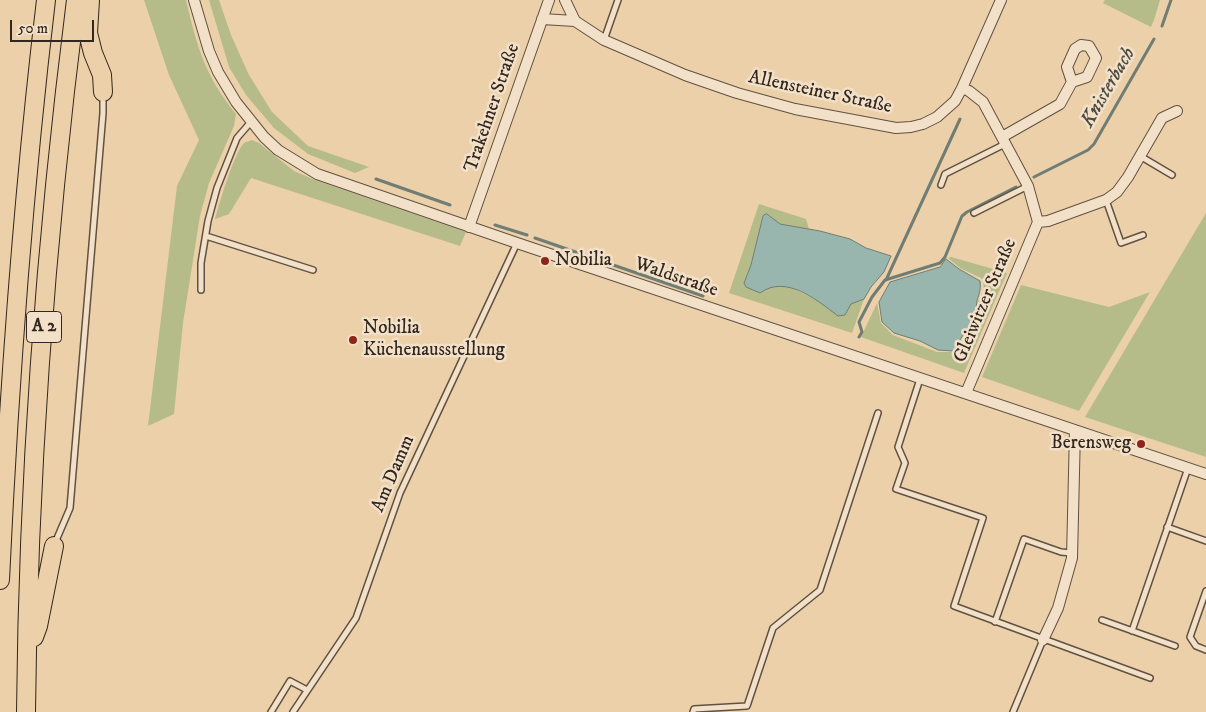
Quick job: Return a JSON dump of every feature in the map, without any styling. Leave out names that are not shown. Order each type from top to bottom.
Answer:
[{"type":"highway","name":"A 2","points":[[0,580],[7,435],[17,291],[46,0]]},
{"type":"highway","name":"A 2","points":[[26,712],[26,656],[36,436],[49,254],[68,60],[76,0]]},
{"type":"highway","points":[[90,0],[88,33],[93,53],[102,75],[103,92]]},
{"type":"highway","points":[[26,656],[38,626],[54,546]]},
{"type":"street","name":"Waldstraße","points":[[194,0],[209,51],[218,72],[250,123],[278,150],[317,174],[469,227],[1206,474]]},
{"type":"street","name":"Trakehner Straße","points":[[469,227],[549,0]]},
{"type":"street","points":[[565,0],[575,21]]},
{"type":"street","name":"Allensteiner Straße","points":[[542,19],[575,21],[604,40],[684,75],[737,93],[794,109],[896,128],[923,124],[937,117],[954,101],[962,88],[1001,0]]},
{"type":"street","points":[[1004,141],[1060,104],[1072,82]]},
{"type":"street","name":"Gleiwitzer Straße","points":[[962,88],[969,90],[983,102],[1028,186],[1038,222],[966,393]]},
{"type":"street","name":"Gleiwitzer Straße","points":[[1038,222],[1106,200],[1117,192],[1162,118],[1177,112]]},
{"type":"street","points":[[1044,640],[1058,608],[1072,558],[1075,430]]},
{"type":"lane","points":[[604,40],[618,0]]},
{"type":"lane","points":[[54,546],[70,508],[103,113],[103,92]]},
{"type":"lane","points":[[201,290],[202,263],[208,221],[217,188],[237,138],[250,123]]},
{"type":"lane","points":[[941,185],[945,174],[1004,141]]},
{"type":"lane","points":[[1140,156],[1172,176]]},
{"type":"lane","points":[[974,213],[1028,186]]},
{"type":"lane","points":[[1106,200],[1121,243],[1143,235]]},
{"type":"lane","points":[[206,236],[313,270]]},
{"type":"lane","name":"Am Damm","points":[[293,712],[356,618],[400,493],[517,243]]},
{"type":"lane","points":[[921,378],[898,447],[905,463],[896,488],[983,518],[954,606],[1150,678]]},
{"type":"lane","points":[[693,712],[694,709],[747,706],[773,628],[820,590],[878,413]]},
{"type":"lane","points":[[1132,630],[1188,468]]},
{"type":"lane","points":[[1167,527],[1206,541]]},
{"type":"lane","points":[[995,622],[1024,539],[1062,552],[1072,553]]},
{"type":"lane","points":[[1206,591],[1190,637],[1196,646],[1206,650]]},
{"type":"lane","points":[[1102,620],[1175,646]]},
{"type":"lane","points":[[1013,712],[1044,640]]},
{"type":"lane","points":[[271,712],[290,681],[307,690]]},
{"type":"green space","points":[[144,0],[186,0],[198,47],[209,74],[236,114],[234,126],[209,183],[200,216],[183,323],[174,414],[148,426],[177,186],[199,140],[169,75]]},
{"type":"green space","points":[[209,0],[219,0],[231,35],[249,75],[272,112],[308,146],[369,167],[355,173],[308,154],[274,128],[246,95],[229,67]]},
{"type":"green space","points":[[1105,0],[1160,0],[1151,27],[1103,3]]},
{"type":"green space","points":[[252,140],[259,143],[294,171],[466,232],[460,246],[251,178],[229,214],[215,219],[236,157],[244,143]]},
{"type":"green space","points":[[759,204],[806,219],[809,229],[780,224],[767,214],[763,216],[751,265],[744,283],[767,287],[777,285],[790,287],[819,301],[839,316],[845,315],[851,304],[864,299],[852,333],[729,293]]},
{"type":"green space","points":[[1206,213],[1206,457],[1085,417]]},
{"type":"green space","points":[[951,257],[1007,273],[964,373],[861,337],[877,303],[881,323],[893,335],[937,352],[954,352],[975,323],[978,310],[977,303],[984,290],[983,279],[960,268],[948,258]]},
{"type":"green space","points":[[1021,285],[1109,307],[1150,292],[1079,411],[982,377]]},
{"type":"water","points":[[767,214],[780,224],[820,231],[850,239],[866,248],[891,256],[884,272],[871,287],[864,299],[851,304],[845,315],[838,316],[801,291],[791,288],[780,286],[760,293],[746,287],[744,283],[751,265],[763,216]]},
{"type":"water","points":[[946,259],[980,281],[980,290],[976,304],[977,313],[953,351],[938,350],[920,341],[894,333],[882,322],[879,302],[890,282],[940,267]]},
{"type":"waterway","name":"Knisterbach","points":[[1162,26],[1171,0]]},
{"type":"waterway","name":"Knisterbach","points":[[1034,177],[1088,150],[1094,144],[1154,39]]},
{"type":"waterway","points":[[886,280],[960,119]]},
{"type":"waterway","points":[[376,179],[450,205]]},
{"type":"waterway","name":"Knisterbach","points":[[859,337],[862,332],[859,322],[872,297],[885,280],[940,263],[945,257],[962,216],[1016,187]]},
{"type":"waterway","points":[[495,225],[527,235]]},
{"type":"waterway","points":[[535,238],[703,296]]},
{"type":"place","name":"Nobilia","points":[[545,261]]},
{"type":"place","name":"Nobilia Küchenausstellung","points":[[353,340]]},
{"type":"place","name":"Berensweg","points":[[1141,444]]}]
